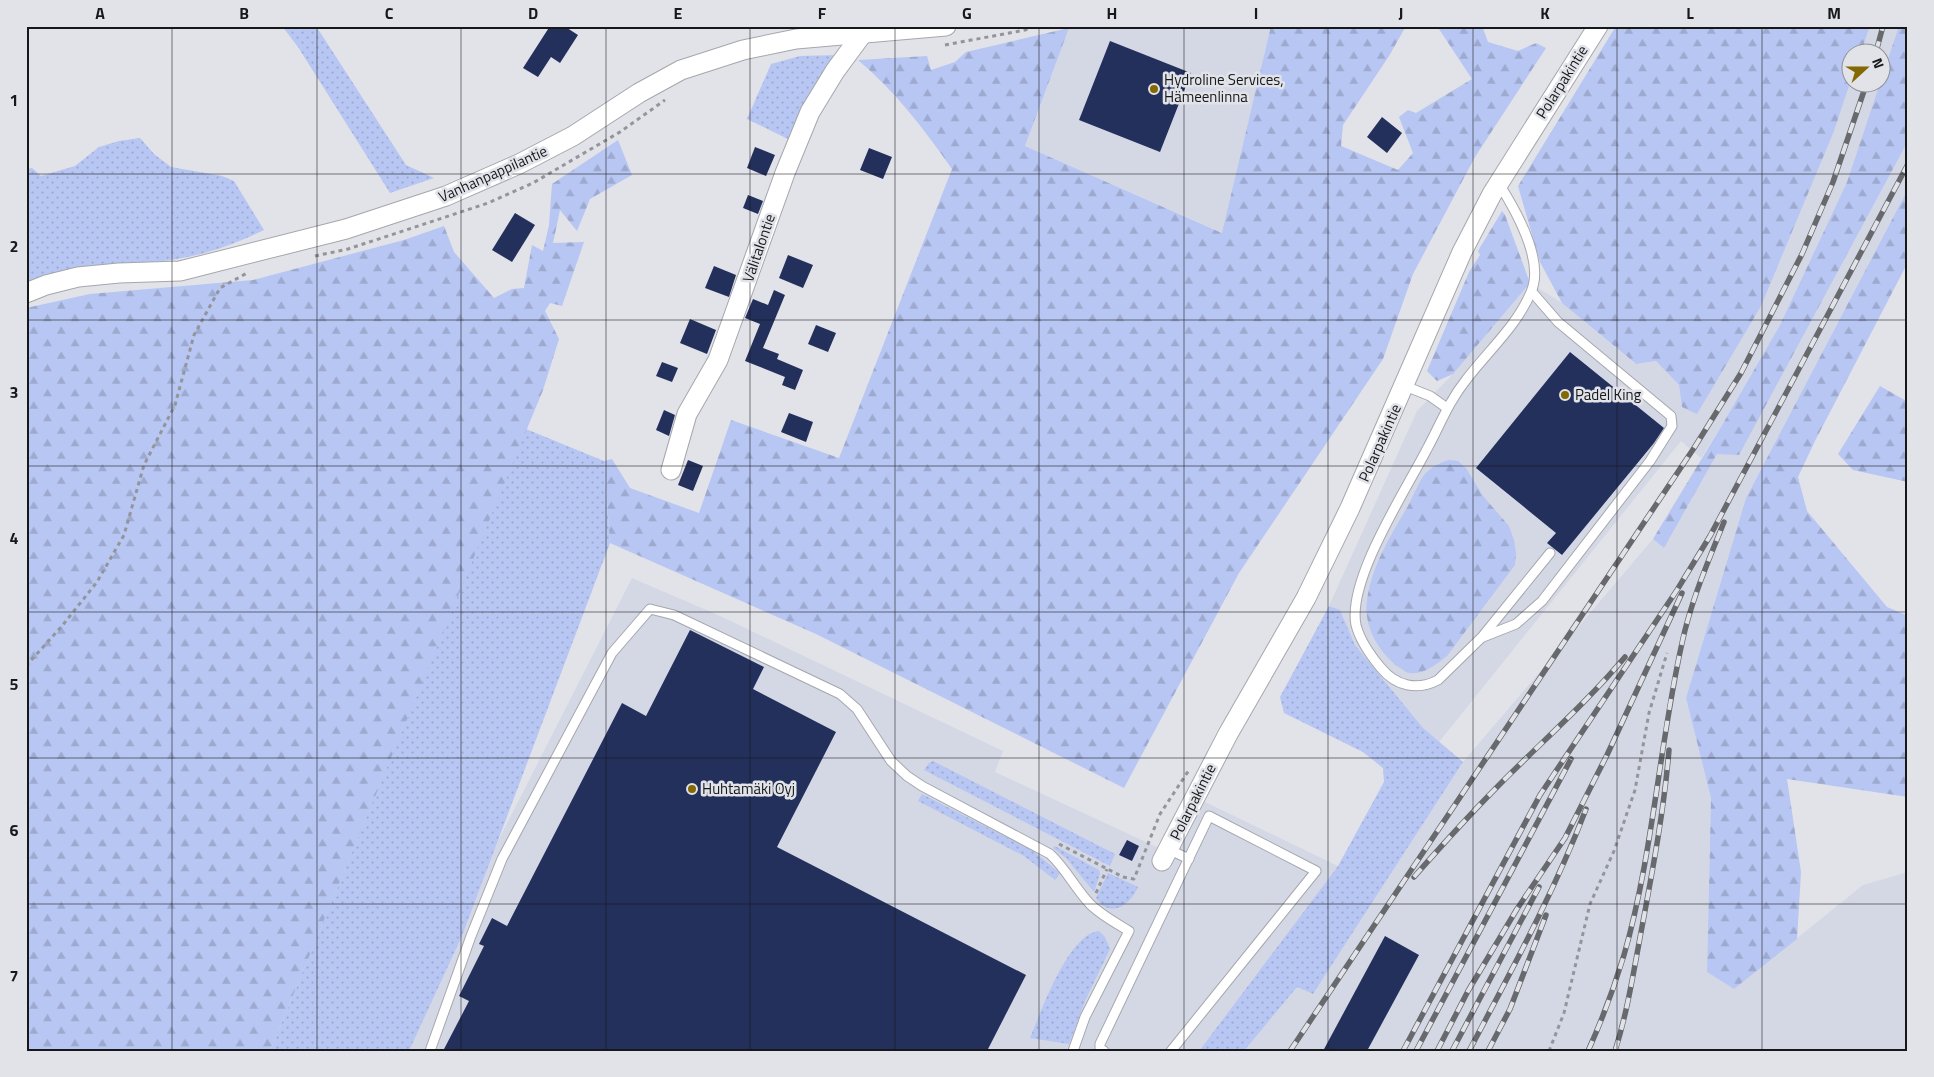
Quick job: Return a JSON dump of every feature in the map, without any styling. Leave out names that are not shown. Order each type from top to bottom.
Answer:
[{"type":"street","name":"Vanhanpappilantie","points":[[26,294],[46,285],[78,277],[244,265],[446,196],[519,164],[573,136],[639,92],[681,70],[744,50],[796,39],[946,26]]},
{"type":"street","name":"Polarpakintie","points":[[1165,855],[1228,734],[1306,598],[1350,508],[1462,252],[1498,183],[1598,26]]},
{"type":"street","name":"Välitalontie","points":[[671,470],[687,414],[718,360],[810,112],[835,71],[863,34]]},
{"type":"lane","points":[[1498,183],[1512,205],[1531,250],[1534,264],[1532,292],[1508,330],[1465,380],[1447,408],[1428,448],[1392,512],[1358,589],[1356,625],[1369,653],[1383,670],[1398,681],[1420,687],[1438,680],[1482,637],[1550,553]]},
{"type":"lane","points":[[1482,637],[1516,624],[1542,601],[1650,461],[1672,426],[1671,416],[1558,322],[1532,292]]},
{"type":"lane","points":[[1405,386],[1430,396],[1447,408]]},
{"type":"lane","points":[[430,1051],[471,936],[502,859],[612,653],[650,609],[674,615],[840,694],[857,709],[897,768],[922,786],[1050,854],[1096,910],[1129,931],[1085,1017],[1073,1051]]},
{"type":"lane","points":[[1104,1051],[1100,1048],[1100,1044],[1209,816],[1316,871],[1171,1051]]},
{"type":"lane","points":[[1165,855],[1189,859]]},
{"type":"path","points":[[940,46],[1026,30],[1037,26]]},
{"type":"path","points":[[312,257],[348,249],[488,203],[533,183],[620,132],[667,99]]},
{"type":"path","points":[[26,666],[62,626],[97,582],[124,535],[144,465],[175,406],[194,335],[220,288],[244,265],[256,271]]},
{"type":"path","points":[[1549,1051],[1564,1013],[1590,904],[1614,851],[1635,790],[1649,713],[1666,653]]},
{"type":"path","points":[[1055,842],[1123,877],[1134,879],[1147,846]]},
{"type":"path","points":[[1089,903],[1107,869]]},
{"type":"shaded area","points":[[1077,26],[1271,26],[1223,233],[1025,146],[1069,28]]},
{"type":"shaded area","points":[[1870,26],[1899,26],[1892,48],[1892,42],[1864,42]]},
{"type":"shaded area","points":[[1847,92],[1877,92],[1847,182],[1780,325],[1701,458],[1681,441],[1439,742],[1423,728],[1355,645],[1340,610],[1329,606],[1417,411],[1453,374],[1530,283],[1562,303],[1635,364],[1656,361],[1679,385],[1682,407],[1834,131]]},
{"type":"shaded area","points":[[1908,141],[1908,189],[1746,498],[1686,698],[1711,798],[1707,972],[1734,989],[1863,885],[1908,872],[1908,1051],[1244,1051],[1297,987],[1313,994],[1463,762],[1653,539],[1664,548],[1717,454],[1739,454]]},
{"type":"shaded area","points":[[632,578],[718,615],[1003,751],[995,772],[1174,855],[1203,801],[1338,866],[1199,1051],[409,1051],[462,936],[497,843]]},
{"type":"green space","points":[[282,26],[316,26],[406,165],[434,178],[390,193],[298,47]]},
{"type":"green space","points":[[1271,26],[1406,26],[1389,56],[1343,125],[1341,146],[1398,170],[1413,153],[1399,117],[1408,110],[1416,113],[1472,79],[1437,26],[1482,26],[1488,42],[1518,51],[1536,43],[1546,48],[1475,157],[1413,274],[1383,359],[1239,573],[1124,788],[816,634],[610,543],[604,461],[612,459],[630,488],[699,513],[731,420],[839,458],[952,169],[908,111],[884,84],[858,60],[927,56],[931,70],[955,62],[966,52],[1069,28],[1025,146],[1222,233]]},
{"type":"green space","points":[[1616,26],[1870,26],[1864,42],[1842,42],[1842,92],[1847,92],[1834,131],[1761,306],[1697,414],[1682,407],[1679,385],[1656,361],[1636,364],[1562,303],[1540,262],[1518,186]]},
{"type":"green space","points":[[1899,26],[1908,26],[1908,141],[1739,455],[1717,454],[1664,548],[1653,539],[1780,325],[1847,182],[1877,92],[1892,92],[1892,47]]},
{"type":"green space","points":[[841,55],[794,142],[747,119],[771,64],[800,56]]},
{"type":"green space","points":[[140,138],[154,154],[171,167],[222,176],[234,181],[264,230],[222,248],[189,257],[83,269],[45,276],[26,282],[26,169],[32,168],[41,176],[75,166],[99,147],[119,141]]},
{"type":"green space","points":[[618,140],[632,175],[590,199],[577,231],[560,210],[553,243],[584,242],[562,306],[550,303],[545,311],[559,339],[543,390],[270,1051],[26,1051],[26,308],[90,294],[253,280],[404,240],[444,226],[454,252],[494,298],[512,289],[524,288],[532,245],[543,251],[549,225],[552,184]]},
{"type":"green space","points":[[1908,189],[1908,262],[1798,477],[1807,511],[1887,607],[1908,616],[1905,667],[1908,682],[1908,797],[1787,779],[1801,872],[1797,939],[1734,989],[1707,972],[1711,798],[1686,698],[1746,498]]},
{"type":"green space","points":[[1502,211],[1530,283],[1453,374],[1437,381],[1427,371],[1469,272],[1480,255],[1478,251]]},
{"type":"green space","points":[[1880,386],[1908,402],[1908,482],[1853,470],[1838,454]]},
{"type":"green space","points":[[526,429],[604,461],[610,543],[462,936],[409,1051],[270,1051]]},
{"type":"green space","points":[[1449,460],[1458,461],[1466,468],[1483,496],[1509,526],[1516,553],[1515,565],[1447,656],[1425,670],[1409,673],[1392,662],[1379,647],[1370,629],[1366,610],[1367,600],[1378,563],[1424,475],[1432,468]]},
{"type":"green space","points":[[1329,606],[1340,610],[1355,645],[1423,728],[1463,762],[1313,994],[1297,987],[1244,1051],[1199,1051],[1338,866],[1384,782],[1383,768],[1363,752],[1284,713],[1280,697]]},
{"type":"green space","points":[[933,761],[1115,854],[1110,866],[924,770]]},
{"type":"green space","points":[[922,794],[1033,851],[1060,873],[1055,880],[1024,856],[918,801]]},
{"type":"green space","points":[[1055,846],[1099,870],[1100,874],[1094,892],[1066,858],[1053,848]]},
{"type":"green space","points":[[1108,873],[1138,887],[1125,904],[1114,909],[1102,905],[1096,898]]},
{"type":"green space","points":[[1099,931],[1105,937],[1110,949],[1085,1001],[1069,1044],[1030,1038],[1048,994],[1066,959],[1088,935]]},
{"type":"building","points":[[550,26],[564,26],[578,35],[560,63],[551,57],[538,77],[523,68]]},
{"type":"building","points":[[1110,41],[1191,73],[1160,152],[1079,120]]},
{"type":"building","points":[[1382,117],[1402,133],[1387,153],[1367,137]]},
{"type":"building","points":[[755,147],[775,155],[766,176],[747,168]]},
{"type":"building","points":[[869,148],[892,157],[883,179],[860,170]]},
{"type":"building","points":[[748,195],[763,201],[758,214],[743,208]]},
{"type":"building","points":[[515,213],[535,225],[512,262],[492,250]]},
{"type":"building","points":[[788,255],[813,265],[803,288],[779,278]]},
{"type":"building","points":[[714,266],[736,275],[729,297],[705,288]]},
{"type":"building","points":[[774,290],[785,295],[763,348],[779,354],[777,359],[803,370],[795,390],[782,385],[785,377],[745,361],[760,324],[745,318],[753,299],[768,305]]},
{"type":"building","points":[[690,319],[716,330],[707,354],[680,343]]},
{"type":"building","points":[[816,325],[836,333],[828,352],[808,344]]},
{"type":"building","points":[[1570,352],[1664,428],[1654,443],[1562,555],[1547,543],[1556,533],[1476,468]]},
{"type":"building","points":[[662,362],[678,368],[672,382],[656,376]]},
{"type":"building","points":[[664,410],[675,415],[669,436],[656,430]]},
{"type":"building","points":[[789,413],[813,422],[806,442],[781,432]]},
{"type":"building","points":[[688,460],[703,466],[693,491],[678,485]]},
{"type":"building","name":"Huhtamäki Oyj","points":[[690,630],[764,667],[753,689],[836,732],[777,847],[1026,975],[987,1051],[443,1051],[469,1001],[459,996],[484,946],[479,944],[492,918],[507,926],[622,703],[646,716]]},
{"type":"building","points":[[1127,840],[1139,846],[1132,861],[1119,855]]},
{"type":"building","points":[[1385,936],[1419,955],[1367,1051],[1323,1051]]},
{"type":"railway","points":[[1879,42],[1883,26]]},
{"type":"railway","points":[[1290,1051],[1694,448],[1741,373],[1802,254],[1833,182],[1864,92]]},
{"type":"railway","points":[[1403,1051],[1540,795],[1677,590],[1710,536],[1908,164]]},
{"type":"railway","points":[[1588,1051],[1616,980],[1634,917],[1682,643],[1695,597],[1724,522]]},
{"type":"railway","points":[[1437,1051],[1468,991],[1517,909],[1565,838],[1607,755],[1682,593]]},
{"type":"railway","points":[[1414,877],[1481,803],[1581,704],[1625,657]]},
{"type":"railway","points":[[1615,1051],[1627,1005],[1650,883],[1661,817],[1669,750]]},
{"type":"railway","points":[[1416,1051],[1571,759]]},
{"type":"railway","points":[[1469,1051],[1546,901],[1586,809]]},
{"type":"railway","points":[[1452,1051],[1539,887]]},
{"type":"railway","points":[[1488,1051],[1510,1009],[1546,915]]},
{"type":"place","name":"Hydroline Services, Hämeenlinna","points":[[1154,89]]},
{"type":"place","name":"Padel King","points":[[1565,395]]},
{"type":"place","name":"Huhtamäki Oyj","points":[[692,789]]}]
